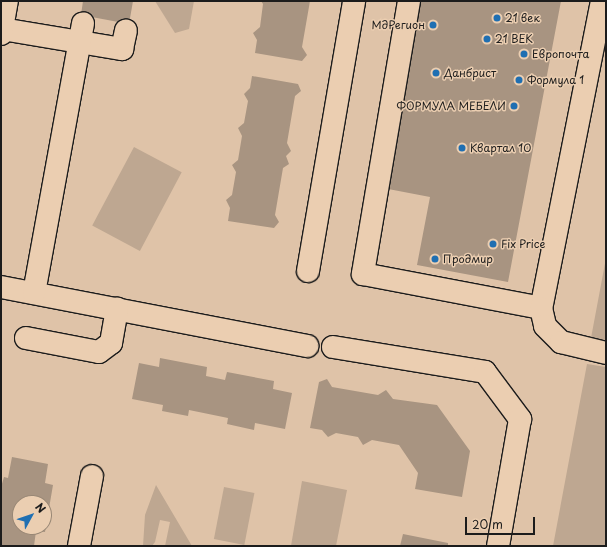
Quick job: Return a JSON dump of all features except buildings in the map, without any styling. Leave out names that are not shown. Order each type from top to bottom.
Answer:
[{"type":"street","points":[[7,1],[2,31],[81,32],[122,49],[126,30]]},
{"type":"street","points":[[308,271],[354,1]]},
{"type":"street","points":[[409,1],[363,274],[540,308]]},
{"type":"street","points":[[602,1],[540,308],[546,326],[560,342],[606,353]]},
{"type":"street","points":[[34,294],[81,32]]},
{"type":"street","points":[[1,287],[307,346]]},
{"type":"street","points":[[26,338],[99,352],[111,344],[117,309]]},
{"type":"street","points":[[333,347],[485,372],[520,420],[498,546]]},
{"type":"street","points":[[79,546],[92,476]]},
{"type":"shaded area","points":[[155,1],[194,1],[189,29],[175,33]]},
{"type":"shaded area","points":[[134,147],[182,172],[140,251],[92,226]]},
{"type":"shaded area","points":[[606,258],[606,340],[591,338]]},
{"type":"shaded area","points":[[587,364],[606,367],[606,546],[553,546]]},
{"type":"shaded area","points":[[302,481],[347,490],[336,546],[291,546]]},
{"type":"shaded area","points":[[156,485],[192,546],[165,546],[170,522],[160,520],[155,542],[152,546],[143,546],[145,515]]},
{"type":"shaded area","points":[[224,487],[254,493],[244,545],[214,539]]},
{"type":"place","name":"21 век","points":[[497,18]]},
{"type":"place","name":"МдРегион","points":[[433,25]]},
{"type":"place","name":"21 ВЕК","points":[[487,39]]},
{"type":"place","name":"Европочта","points":[[524,54]]},
{"type":"place","name":"Данбрист","points":[[436,73]]},
{"type":"place","name":"Формула 1","points":[[519,80]]},
{"type":"place","name":"ФОРМУЛА МЕБЕЛИ","points":[[514,106]]},
{"type":"place","name":"Квартал 10","points":[[462,148]]},
{"type":"place","name":"Fix Price","points":[[493,244]]},
{"type":"place","name":"Продмир","points":[[435,259]]}]
